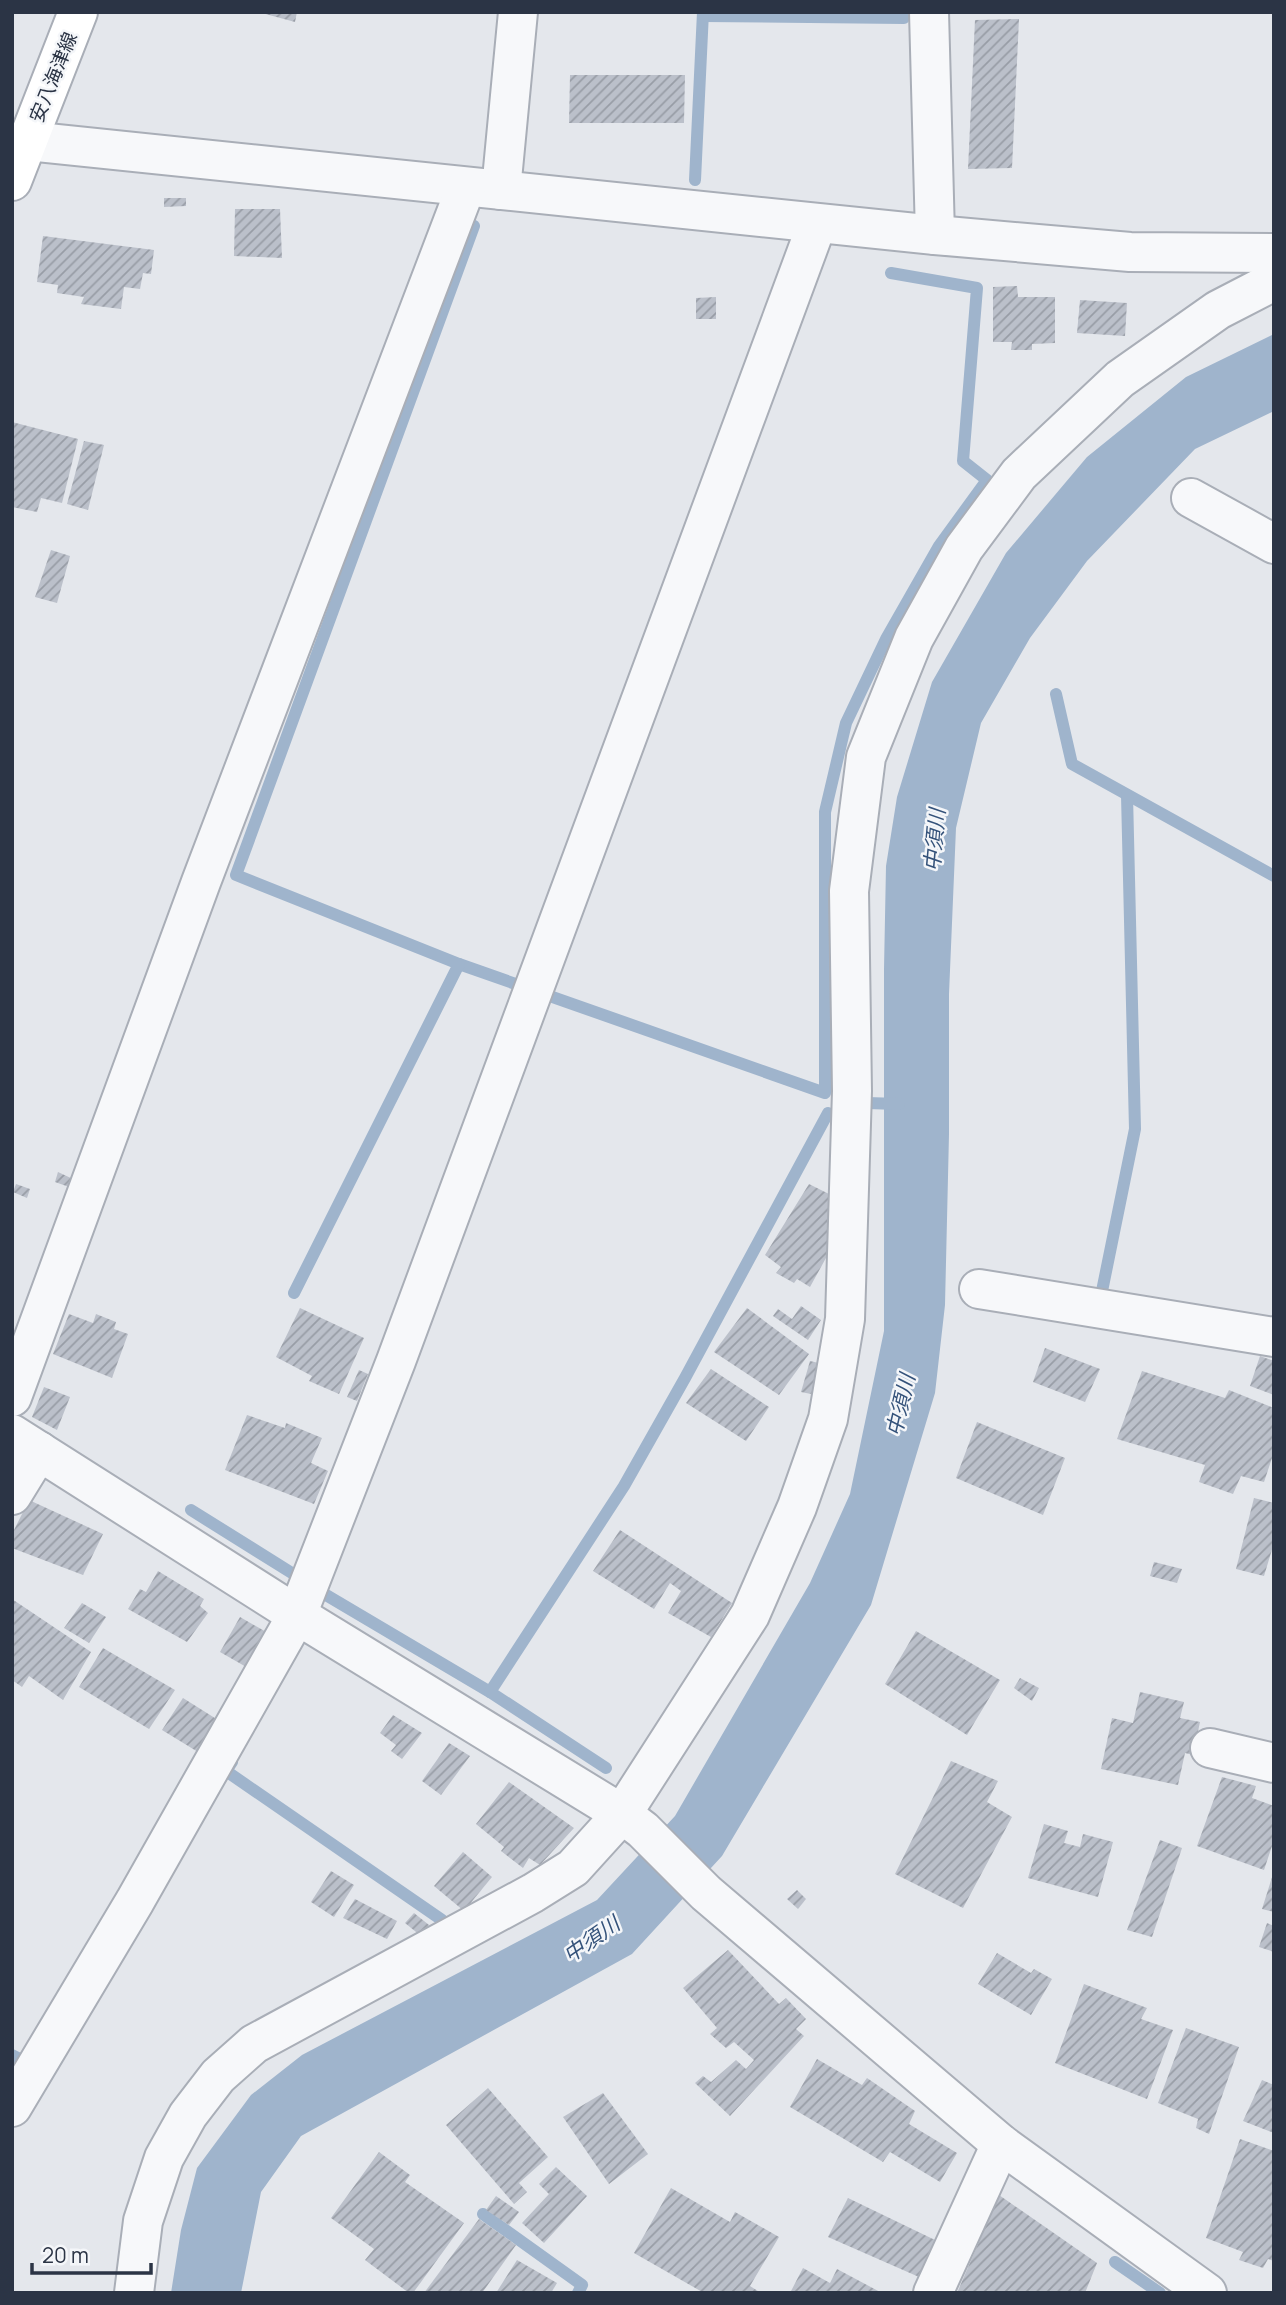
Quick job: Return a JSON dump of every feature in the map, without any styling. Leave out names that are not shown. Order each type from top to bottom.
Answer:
[{"type":"main road","name":"安八海津線","points":[[12,181],[20,140],[78,12]]},
{"type":"street","points":[[12,1397],[201,882],[484,188],[518,12]]},
{"type":"street","points":[[929,12],[935,235]]},
{"type":"street","points":[[20,140],[935,235],[1130,252],[1274,253]]},
{"type":"street","points":[[12,2107],[135,1901],[297,1615],[405,1335],[817,224]]},
{"type":"street","points":[[134,2293],[143,2221],[164,2158],[188,2115],[218,2076],[254,2043],[533,1894],[573,1868],[632,1822],[750,1615],[797,1507],[828,1419],[845,1319],[852,1091],[849,891],[866,757],[914,638],[964,548],[1019,474],[1120,379],[1218,310],[1274,281]]},
{"type":"street","points":[[1191,498],[1274,544]]},
{"type":"street","points":[[979,1289],[1274,1337]]},
{"type":"street","points":[[12,1495],[25,1442],[297,1615],[632,1822],[706,1893],[1001,2144],[1207,2293]]},
{"type":"street","points":[[1210,1748],[1274,1763]]},
{"type":"street","points":[[933,2293],[1001,2144]]},
{"type":"water","name":"中須川","points":[[1274,334],[1274,411],[1195,449],[1087,561],[1030,638],[981,723],[956,828],[949,994],[945,1305],[935,1393],[871,1605],[722,1856],[632,1954],[301,2136],[261,2192],[241,2293],[171,2293],[181,2230],[197,2168],[251,2095],[302,2055],[597,1900],[675,1816],[810,1583],[850,1494],[884,1331],[886,866],[897,797],[932,682],[1006,553],[1087,457],[1186,377]]},
{"type":"building","points":[[258,12],[297,12],[295,22]]},
{"type":"building","points":[[1019,19],[1012,168],[968,169],[975,20]]},
{"type":"building","points":[[570,75],[685,75],[684,123],[569,123]]},
{"type":"building","points":[[164,198],[186,198],[186,206],[164,207]]},
{"type":"building","points":[[235,209],[280,209],[282,258],[234,256]]},
{"type":"building","points":[[43,236],[154,250],[151,274],[143,273],[140,289],[124,287],[121,309],[81,304],[84,297],[57,293],[58,285],[37,282]]},
{"type":"building","points":[[1017,286],[1018,297],[1055,297],[1055,343],[1032,344],[1032,350],[1011,350],[1012,342],[993,342],[993,287]]},
{"type":"building","points":[[716,297],[716,319],[696,319],[696,298]]},
{"type":"building","points":[[1080,300],[1127,303],[1125,336],[1077,333]]},
{"type":"building","points":[[12,422],[78,439],[62,503],[41,498],[37,512],[12,507]]},
{"type":"building","points":[[84,441],[104,445],[88,510],[67,504]]},
{"type":"building","points":[[51,550],[70,556],[57,603],[35,597]]},
{"type":"building","points":[[58,1172],[75,1180],[72,1188],[55,1182]]},
{"type":"building","points":[[16,1184],[30,1189],[27,1198],[13,1192]]},
{"type":"building","points":[[809,1184],[833,1196],[832,1247],[810,1287],[797,1279],[794,1283],[776,1273],[781,1267],[765,1255]]},
{"type":"building","points":[[801,1306],[821,1320],[808,1340],[773,1316],[778,1309],[792,1319]]},
{"type":"building","points":[[300,1308],[364,1338],[339,1394],[309,1381],[312,1376],[276,1357]]},
{"type":"building","points":[[747,1308],[809,1354],[779,1395],[714,1352]]},
{"type":"building","points":[[69,1314],[93,1323],[96,1314],[116,1322],[114,1329],[128,1334],[112,1378],[53,1354]]},
{"type":"building","points":[[1045,1348],[1100,1369],[1085,1402],[1033,1382]]},
{"type":"building","points":[[1260,1356],[1274,1361],[1274,1395],[1250,1386]]},
{"type":"building","points":[[810,1361],[823,1364],[816,1395],[801,1392]]},
{"type":"building","points":[[711,1369],[769,1407],[746,1441],[686,1403]]},
{"type":"building","points":[[359,1370],[368,1374],[357,1401],[347,1397]]},
{"type":"building","points":[[1142,1371],[1225,1398],[1229,1390],[1274,1408],[1274,1452],[1264,1482],[1241,1476],[1233,1494],[1199,1482],[1205,1465],[1117,1439]]},
{"type":"building","points":[[44,1387],[70,1397],[57,1430],[32,1417]]},
{"type":"building","points":[[247,1415],[285,1428],[286,1423],[322,1438],[311,1463],[328,1471],[314,1504],[225,1470]]},
{"type":"building","points":[[977,1422],[1065,1458],[1043,1515],[956,1478]]},
{"type":"building","points":[[1254,1498],[1274,1503],[1274,1543],[1264,1576],[1236,1569]]},
{"type":"building","points":[[29,1500],[103,1534],[83,1575],[12,1548],[12,1534]]},
{"type":"building","points":[[620,1530],[732,1603],[711,1637],[668,1613],[681,1591],[670,1583],[654,1609],[593,1571]]},
{"type":"building","points":[[1154,1562],[1182,1569],[1177,1583],[1150,1576]]},
{"type":"building","points":[[158,1571],[204,1599],[200,1606],[208,1613],[187,1642],[128,1609],[140,1589],[146,1592]]},
{"type":"building","points":[[12,1599],[91,1652],[63,1700],[29,1676],[22,1687],[12,1680]]},
{"type":"building","points":[[82,1603],[106,1617],[89,1643],[64,1628]]},
{"type":"building","points":[[240,1617],[268,1633],[248,1668],[220,1652]]},
{"type":"building","points":[[916,1631],[1000,1680],[967,1735],[885,1684]]},
{"type":"building","points":[[103,1648],[175,1690],[149,1729],[79,1687]]},
{"type":"building","points":[[1020,1678],[1039,1688],[1032,1701],[1014,1688]]},
{"type":"building","points":[[1140,1692],[1184,1702],[1180,1718],[1200,1722],[1193,1755],[1185,1753],[1178,1785],[1101,1769],[1112,1718],[1133,1723]]},
{"type":"building","points":[[183,1698],[218,1720],[198,1752],[162,1730]]},
{"type":"building","points":[[393,1715],[422,1733],[402,1759],[391,1751],[396,1745],[380,1733]]},
{"type":"building","points":[[449,1743],[470,1756],[441,1795],[422,1781]]},
{"type":"building","points":[[951,1761],[998,1781],[987,1802],[1012,1817],[963,1908],[895,1874]]},
{"type":"building","points":[[1222,1777],[1256,1786],[1252,1798],[1274,1806],[1274,1840],[1264,1870],[1197,1846]]},
{"type":"building","points":[[509,1782],[574,1828],[540,1865],[529,1858],[523,1868],[501,1851],[504,1847],[476,1824]]},
{"type":"building","points":[[1044,1824],[1068,1831],[1064,1843],[1080,1847],[1083,1834],[1113,1842],[1098,1897],[1028,1878]]},
{"type":"building","points":[[1160,1840],[1182,1848],[1152,1937],[1127,1930]]},
{"type":"building","points":[[463,1852],[492,1877],[464,1911],[434,1886]]},
{"type":"building","points":[[331,1871],[354,1885],[334,1917],[311,1902]]},
{"type":"building","points":[[1274,1874],[1274,1912],[1262,1909]]},
{"type":"building","points":[[797,1890],[806,1899],[798,1909],[787,1899]]},
{"type":"building","points":[[355,1899],[397,1921],[387,1939],[343,1918]]},
{"type":"building","points":[[414,1913],[429,1925],[421,1936],[405,1923]]},
{"type":"building","points":[[1267,1923],[1274,1926],[1274,1952],[1259,1947]]},
{"type":"building","points":[[728,1950],[779,2004],[786,1998],[806,2019],[796,2029],[804,2036],[730,2116],[695,2083],[703,2076],[711,2082],[736,2060],[746,2069],[754,2060],[734,2042],[726,2048],[710,2034],[717,2028],[683,1988]]},
{"type":"building","points":[[997,1953],[1031,1973],[1034,1969],[1052,1979],[1031,2015],[978,1984]]},
{"type":"building","points":[[1084,1984],[1147,2008],[1141,2019],[1173,2030],[1147,2099],[1055,2063]]},
{"type":"building","points":[[1186,2028],[1239,2047],[1209,2134],[1196,2128],[1198,2119],[1158,2103]]},
{"type":"building","points":[[817,2059],[862,2085],[867,2078],[915,2111],[909,2124],[957,2153],[940,2182],[890,2152],[883,2162],[790,2107]]},
{"type":"building","points":[[1262,2080],[1274,2085],[1274,2133],[1243,2121]]},
{"type":"building","points":[[488,2088],[548,2157],[519,2183],[527,2192],[514,2204],[446,2125]]},
{"type":"building","points":[[603,2093],[648,2154],[609,2184],[563,2117]]},
{"type":"building","points":[[1240,2139],[1274,2151],[1274,2261],[1268,2259],[1263,2268],[1239,2260],[1243,2252],[1206,2238]]},
{"type":"building","points":[[379,2152],[410,2175],[405,2182],[464,2223],[413,2293],[409,2293],[365,2260],[374,2249],[331,2218]]},
{"type":"building","points":[[556,2167],[587,2196],[544,2243],[522,2223],[549,2194],[539,2184]]},
{"type":"building","points":[[671,2188],[730,2222],[735,2212],[779,2237],[750,2286],[761,2293],[704,2293],[634,2253]]},
{"type":"building","points":[[999,2195],[1097,2263],[1085,2293],[957,2293]]},
{"type":"building","points":[[496,2196],[519,2212],[509,2225],[486,2210]]},
{"type":"building","points":[[848,2198],[935,2240],[919,2277],[828,2237]]},
{"type":"building","points":[[479,2219],[516,2245],[482,2293],[424,2293]]},
{"type":"building","points":[[517,2260],[557,2283],[551,2293],[496,2293]]},
{"type":"building","points":[[803,2268],[830,2283],[837,2269],[882,2293],[790,2293]]},
{"type":"waterway","points":[[695,180],[703,12]]},
{"type":"waterway","points":[[703,16],[904,18]]},
{"type":"waterway","points":[[294,1293],[459,964],[236,875],[474,226]]},
{"type":"waterway","points":[[459,964],[825,1093],[825,812],[846,723],[886,639],[939,546],[987,480],[963,461],[977,288],[891,273]]},
{"type":"waterway","points":[[1056,694],[1072,764],[1274,876]]},
{"type":"waterway","points":[[1110,1297],[1101,1296],[1135,1129],[1127,795]]},
{"type":"waterway","points":[[867,1103],[899,1104]]},
{"type":"waterway","points":[[606,1768],[490,1692],[624,1486],[828,1113]]},
{"type":"waterway","points":[[191,1510],[295,1575]]},
{"type":"waterway","points":[[321,1592],[490,1692]]},
{"type":"waterway","points":[[232,1762],[226,1771],[442,1920]]},
{"type":"waterway","points":[[12,2055],[18,2058]]},
{"type":"waterway","points":[[483,2214],[582,2285],[578,2293]]},
{"type":"waterway","points":[[1115,2262],[1160,2293]]}]
